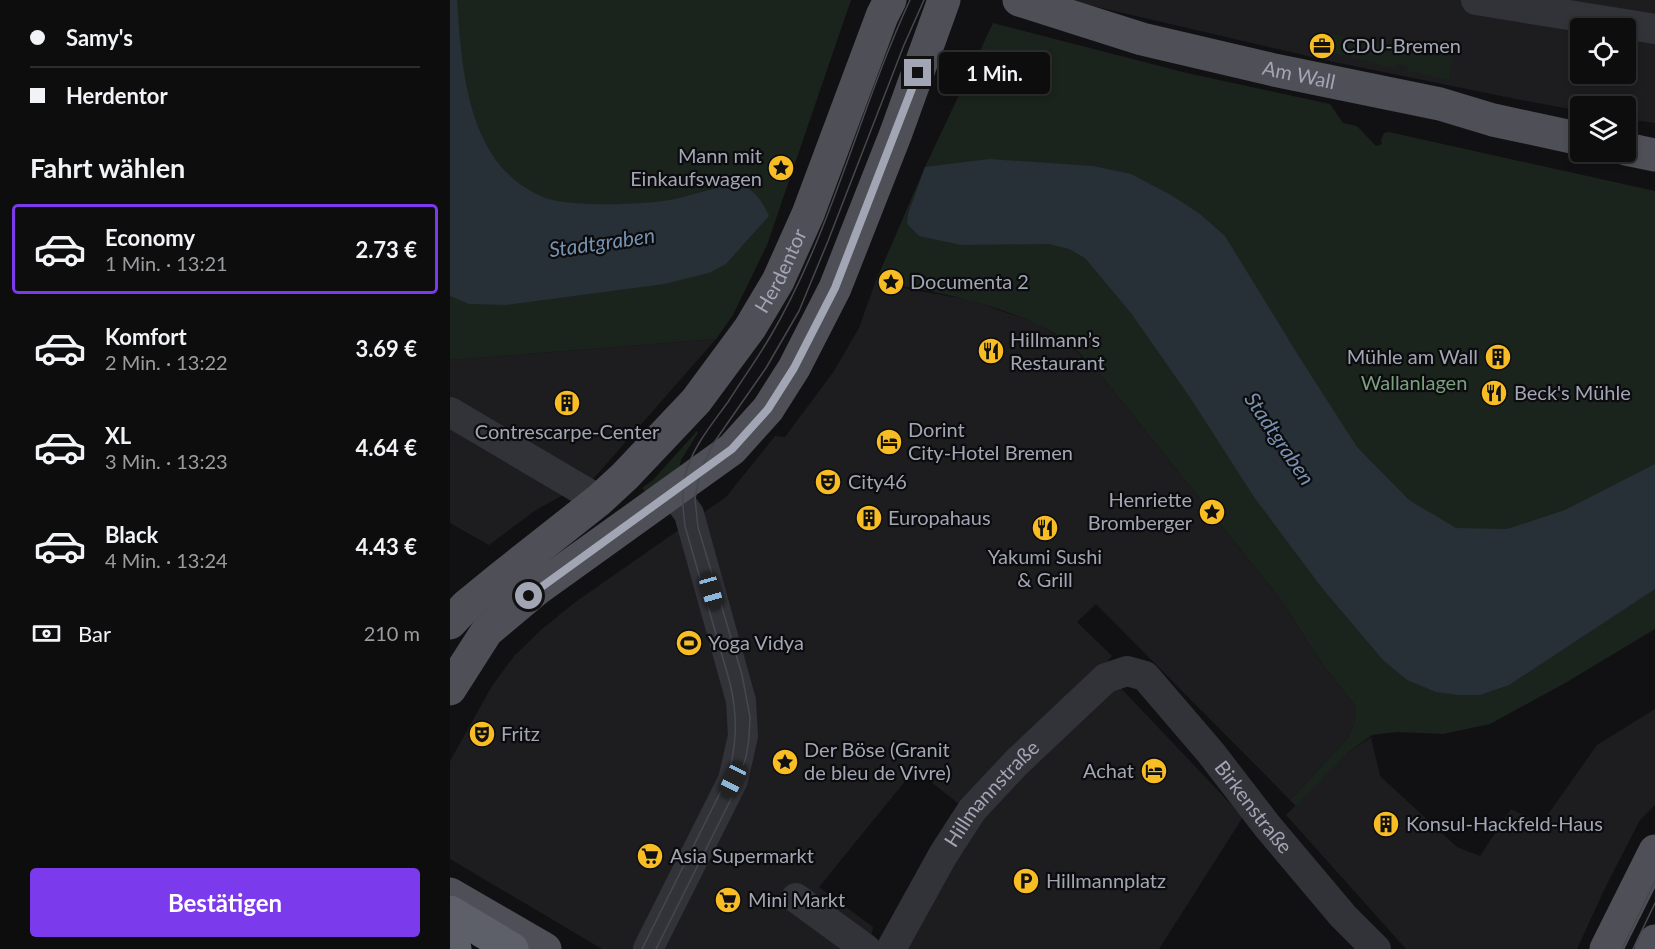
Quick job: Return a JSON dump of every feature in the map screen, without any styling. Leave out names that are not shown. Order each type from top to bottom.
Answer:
[{"type":"highway","points":[[450,912],[512,949]]},
{"type":"highway","points":[[450,946],[455,949]]},
{"type":"main road","name":"Herdentor","points":[[450,623],[466,606],[599,500],[643,458],[696,401],[763,308],[778,281],[808,214],[890,0]]},
{"type":"main road","points":[[454,672],[487,631],[537,589],[732,449],[768,409],[794,368],[835,288],[896,133],[944,0]]},
{"type":"main road","name":"Am Wall","points":[[1019,0],[1142,39],[1274,70],[1405,96],[1500,122],[1570,137]]},
{"type":"main road","points":[[1636,151],[1655,155]]},
{"type":"main road","points":[[1606,949],[1655,851]]},
{"type":"main road","points":[[450,894],[545,949]]},
{"type":"main road","points":[[1651,949],[1655,941]]},
{"type":"street","points":[[1476,0],[1655,29]]},
{"type":"street","points":[[450,412],[599,500]]},
{"type":"street","points":[[648,949],[733,780],[743,736],[741,702],[690,514],[673,492]]},
{"type":"street","name":"Hillmannstraße","points":[[891,949],[942,855],[972,810],[1017,762],[1106,678],[1127,671]]},
{"type":"street","name":"Birkenstraße","points":[[1127,671],[1145,676],[1205,745],[1268,827],[1343,916],[1376,949]]},
{"type":"street","points":[[796,898],[866,949]]},
{"type":"shaded area","points":[[1067,0],[1655,0],[1655,123],[1636,120],[1636,96],[1570,96],[1570,109],[1329,61]]},
{"type":"shaded area","points":[[875,283],[970,300],[1037,323],[1067,342],[1100,374],[1281,600],[1320,661],[1356,707],[1354,724],[1347,739],[1290,800],[1096,604],[1077,622],[1112,656],[1102,668],[1243,817],[1159,949],[893,949],[975,817],[915,769],[819,887],[873,927],[869,949],[602,949],[450,859],[450,761],[492,686],[514,656],[574,603],[726,497],[775,436],[785,437],[834,371],[859,328]]},
{"type":"shaded area","name":"Contrescarpe-Center","points":[[716,339],[594,478],[536,510],[489,545],[450,523],[450,360]]},
{"type":"shaded area","points":[[1655,709],[1655,805],[1640,820],[1577,949],[1406,949],[1286,815],[1349,752],[1371,737],[1380,776],[1457,847],[1480,856],[1511,809],[1541,824],[1597,745]]},
{"type":"green space","points":[[450,0],[851,0],[767,245],[733,315],[716,339],[450,360]]},
{"type":"green space","name":"Wallanlagen","points":[[993,23],[1187,73],[1330,104],[1343,123],[1357,126],[1376,146],[1382,144],[1384,133],[1389,132],[1655,191],[1655,629],[1567,682],[1490,724],[1443,734],[1397,732],[1372,735],[1349,752],[1296,806],[1290,800],[1347,739],[1354,724],[1356,707],[1320,661],[1281,600],[1100,374],[1067,342],[1049,330],[1027,320],[1002,310],[948,295],[875,283],[925,167]]},
{"type":"green space","points":[[1331,34],[1453,57],[1449,80],[1407,71],[1408,66],[1396,63],[1395,68],[1328,52]]},
{"type":"green space","points":[[697,431],[698,433],[681,460],[678,475],[649,495],[642,488],[653,480]]},
{"type":"water","name":"Stadtgraben","points":[[450,0],[457,0],[466,85],[474,114],[484,140],[499,164],[519,183],[552,200],[604,204],[670,200],[724,185],[736,184],[754,193],[769,216],[726,264],[709,273],[664,284],[507,305],[469,304],[450,296]]},
{"type":"water","name":"Stadtgraben","points":[[989,159],[1093,166],[1131,174],[1171,195],[1200,214],[1225,236],[1357,447],[1409,500],[1456,528],[1507,529],[1565,510],[1655,464],[1655,589],[1509,685],[1480,695],[1458,695],[1436,692],[1407,680],[1383,660],[1322,588],[1254,497],[1191,399],[1131,313],[1085,258],[1069,249],[1049,244],[961,245],[919,236],[907,224],[908,214],[925,167]]},
{"type":"tram line","points":[[642,949],[727,779],[733,755],[735,720],[730,683],[685,526],[683,507],[685,476],[697,447],[760,353],[792,297],[811,256],[875,84],[910,0]]},
{"type":"tram line","points":[[656,949],[734,793],[746,757],[749,738],[750,717],[742,675],[698,527],[695,499],[700,472],[713,444],[766,368],[799,311],[924,0]]},
{"type":"tram line","points":[[1622,949],[1655,881]]},
{"type":"tram line","points":[[1633,949],[1655,903]]},
{"type":"place","name":"CDU-Bremen","points":[[1322,46]]},
{"type":"place","name":"Mann mit Einkaufswagen","points":[[781,168]]},
{"type":"place","name":"Documenta 2","points":[[891,282]]},
{"type":"place","name":"Hillmann’s Restaurant","points":[[991,351]]},
{"type":"place","name":"Mühle am Wall","points":[[1498,357]]},
{"type":"place","name":"Beck's Mühle","points":[[1494,393]]},
{"type":"place","name":"Contrescarpe-Center","points":[[567,403]]},
{"type":"place","name":"Dorint City-Hotel Bremen","points":[[889,442]]},
{"type":"place","name":"City46","points":[[828,482]]},
{"type":"place","name":"Henriette Bromberger","points":[[1212,512]]},
{"type":"place","name":"Europahaus","points":[[869,518]]},
{"type":"place","name":"Yakumi Sushi & Grill","points":[[1045,528]]},
{"type":"place","name":"Yoga Vidya","points":[[689,643]]},
{"type":"place","name":"Fritz","points":[[482,734]]},
{"type":"place","name":"Der Böse (Granit de bleu de Vivre)","points":[[785,762]]},
{"type":"place","name":"Achat","points":[[1154,771]]},
{"type":"place","name":"Konsul-Hackfeld-Haus","points":[[1386,824]]},
{"type":"place","name":"Asia Supermarkt","points":[[650,856]]},
{"type":"place","name":"Hillmannplatz","points":[[1026,881]]},
{"type":"place","name":"Mini Markt","points":[[728,900]]},
{"type":"route","points":[[529,596],[732,449],[768,409],[794,368],[835,288],[918,73]]}]
